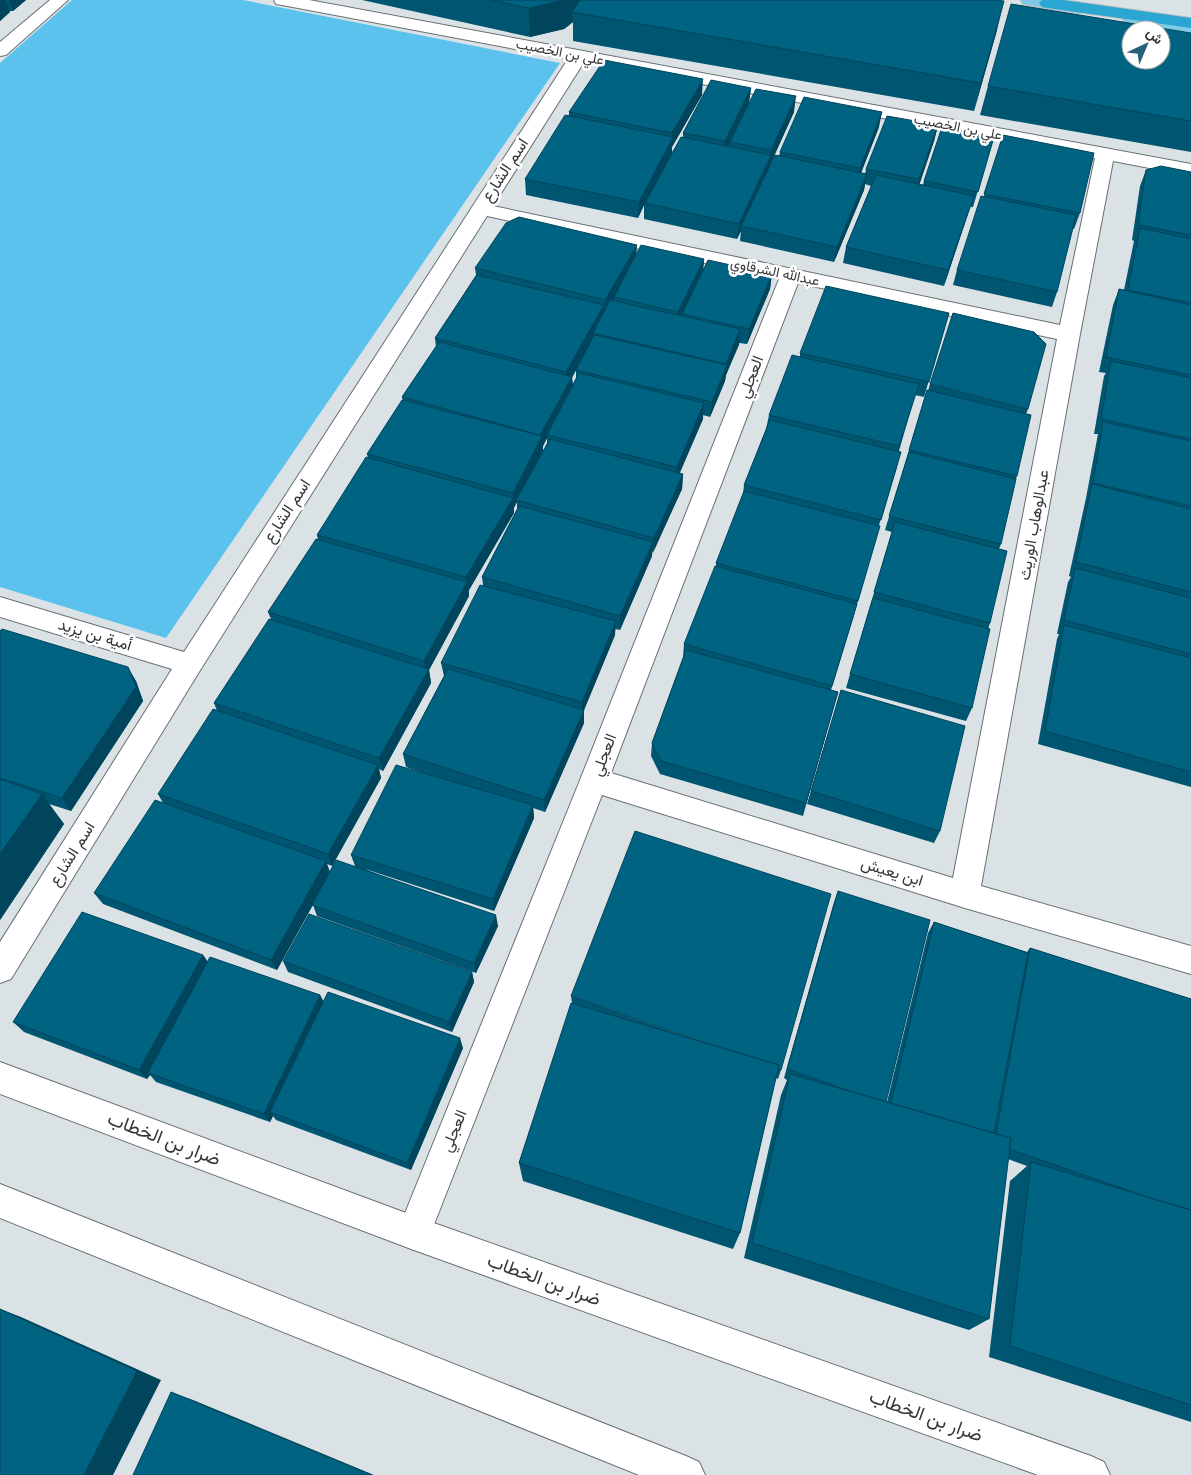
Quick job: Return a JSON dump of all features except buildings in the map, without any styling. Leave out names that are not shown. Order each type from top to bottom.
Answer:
[{"type":"highway","points":[[1048,3],[1191,23]]},
{"type":"main road","points":[[1029,0],[1191,29]]},
{"type":"street","points":[[0,51],[60,0]]},
{"type":"street","name":"علي بن الخصيب","points":[[282,0],[569,48],[1191,170]]},
{"type":"street","name":"اسم الشارع","points":[[0,970],[190,664],[480,209],[569,48]]},
{"type":"street","name":"عبدالوهاب الوريث","points":[[965,895],[1069,334],[1105,154]]},
{"type":"street","name":"عبدالله الشرقاوي","points":[[480,209],[1069,334]]},
{"type":"street","name":"العجلي","points":[[414,1233],[594,780],[791,275]]},
{"type":"street","name":"أمية بن يزيد","points":[[0,607],[190,664]]},
{"type":"street","name":"ابن يعيش","points":[[594,780],[965,895],[1191,960]]},
{"type":"street","name":"ضرار بن الخطاب","points":[[0,1078],[414,1233],[1091,1475]]},
{"type":"street","points":[[0,1201],[686,1475]]},
{"type":"shaded area","points":[[72,0],[243,0],[560,63],[166,638],[0,587],[0,63]]}]
